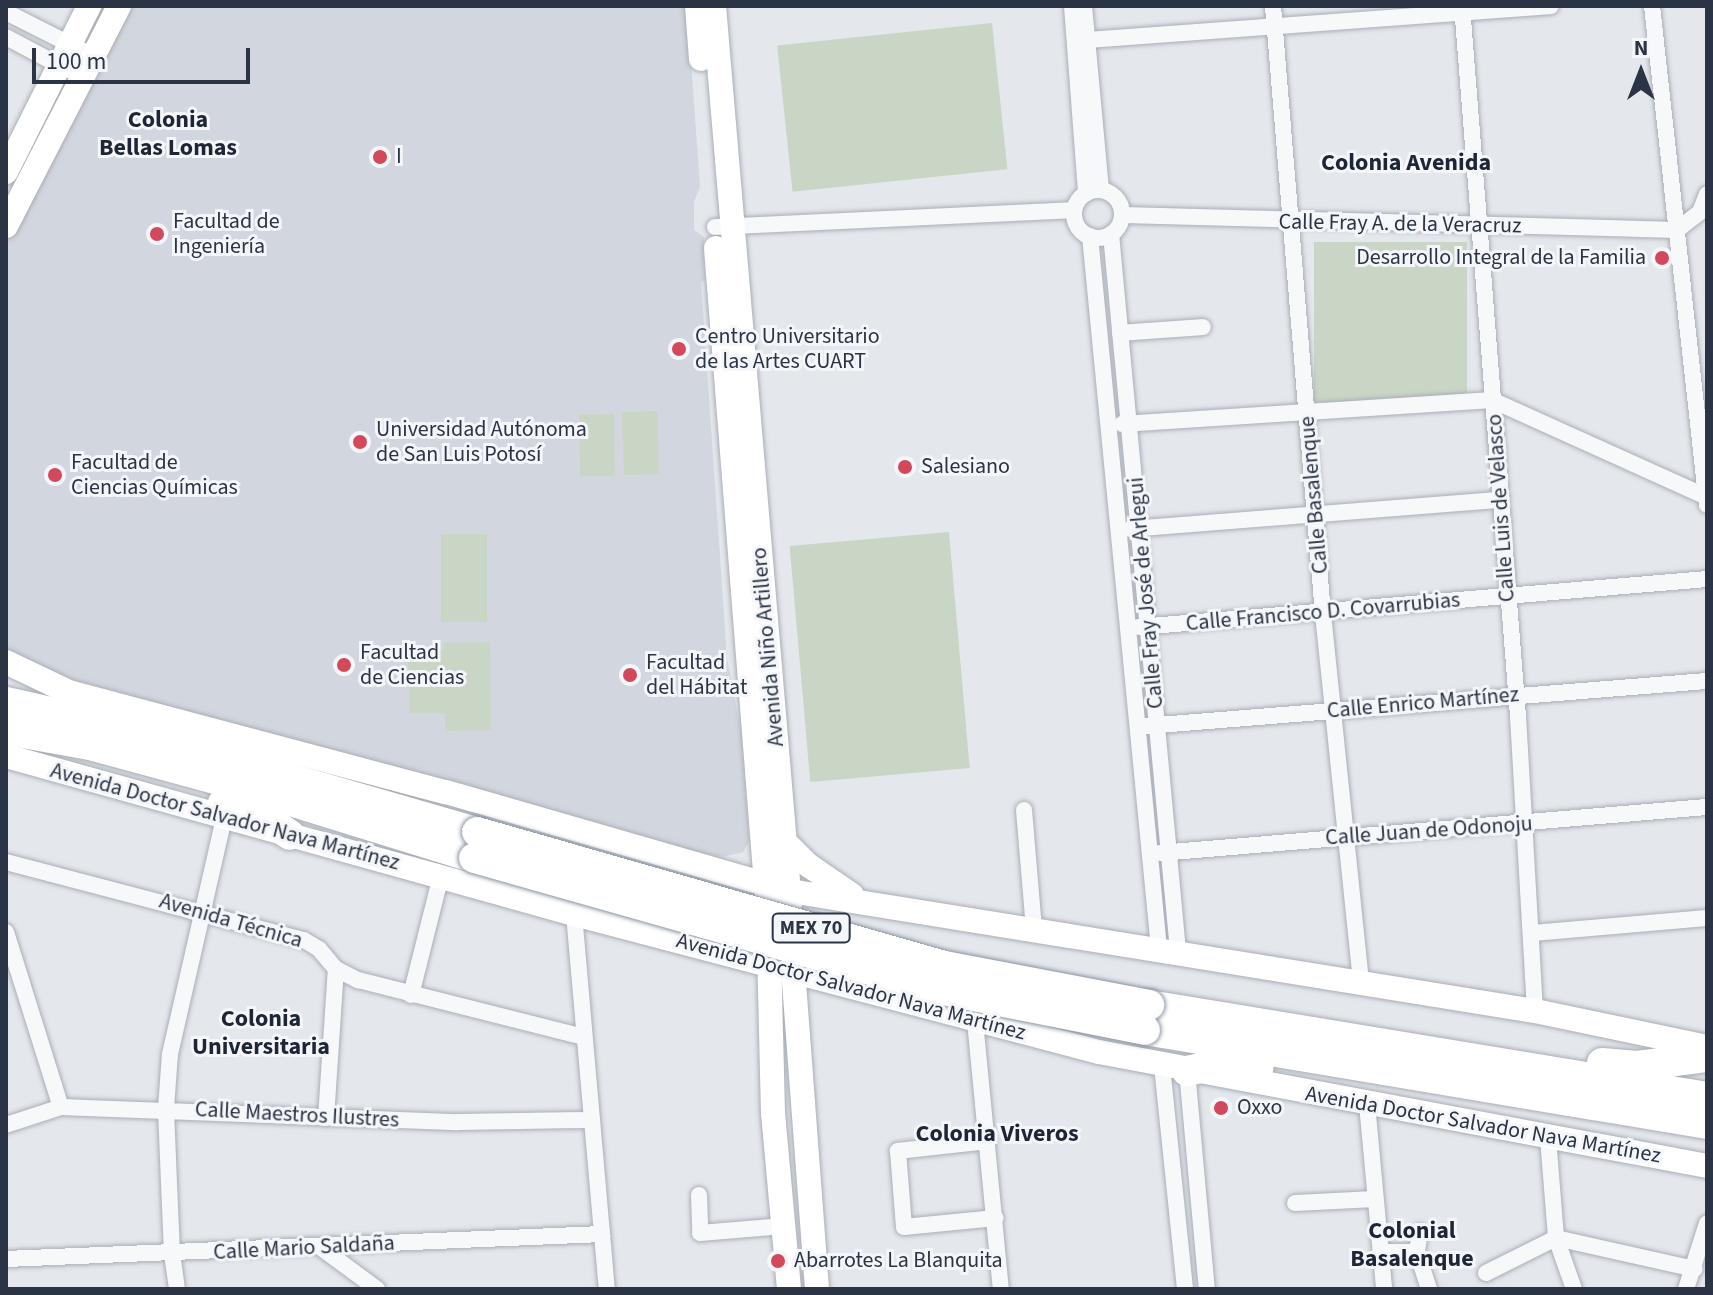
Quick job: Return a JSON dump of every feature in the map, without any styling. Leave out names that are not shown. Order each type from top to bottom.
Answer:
[{"type":"highway","points":[[6,688],[26,723],[118,770],[259,814],[290,835]]},
{"type":"highway","name":"Avenida Doctor Salvador Nava Martínez","points":[[6,702],[26,723],[245,787],[476,845],[938,989],[1147,1018],[1447,1053],[1707,1097]]},
{"type":"highway","name":"Avenida Doctor Salvador Nava Martínez","points":[[1147,1018],[1707,1124]]},
{"type":"highway","points":[[1447,1053],[1528,1056],[1637,1066],[1707,1057]]},
{"type":"highway","points":[[1174,1068],[1228,1062],[1495,1104],[1615,1109]]},
{"type":"main road","points":[[6,226],[76,61],[89,6]]},
{"type":"main road","points":[[6,172],[76,61],[119,6]]},
{"type":"main road","name":"Avenida Niño Artillero","points":[[697,6],[723,226],[778,888],[781,968],[817,1289]]},
{"type":"main road","name":"Avenida Niño Artillero","points":[[714,6],[723,226]]},
{"type":"main road","points":[[6,662],[69,692],[446,792],[778,888],[1535,1011],[1707,1047]]},
{"type":"main road","name":"Avenida Doctor Salvador Nava Martínez","points":[[6,756],[224,819],[975,1021],[1174,1068],[1707,1166]]},
{"type":"main road","points":[[725,873],[774,841],[860,902]]},
{"type":"main road","points":[[696,865],[711,886],[716,908],[699,946]]},
{"type":"main road","points":[[844,987],[833,971],[830,946],[838,919],[860,902]]},
{"type":"main road","name":"Avenida Niño Artillero","points":[[781,968],[773,1113],[789,1289]]},
{"type":"street","points":[[1072,6],[1081,41]]},
{"type":"street","points":[[723,226],[1074,210],[1093,191],[1081,41],[1084,6]]},
{"type":"street","name":"Calle Basalenque","points":[[1273,6],[1323,614],[1361,983]]},
{"type":"street","points":[[1081,41],[1462,9],[1551,6]]},
{"type":"street","points":[[1652,6],[1707,507]]},
{"type":"street","name":"Calle Luis de Velasco","points":[[1462,9],[1516,696],[1535,1011]]},
{"type":"street","points":[[6,12],[76,61]]},
{"type":"street","points":[[6,37],[76,61]]},
{"type":"street","points":[[1074,210],[1077,226],[1090,236],[1111,234],[1123,215],[1119,201],[1093,191]]},
{"type":"street","points":[[1677,230],[1700,212],[1707,194]]},
{"type":"street","name":"Calle Fray A. de la Veracruz","points":[[1123,215],[1291,222],[1677,230]]},
{"type":"street","name":"Calle Fray José de Arlegui","points":[[1111,234],[1170,852],[1168,950]]},
{"type":"street","name":"Calle Fray José de Arlegui","points":[[1090,236],[1151,853],[1168,950]]},
{"type":"street","points":[[1120,333],[1203,327]]},
{"type":"street","points":[[1111,425],[1492,400],[1707,497]]},
{"type":"street","points":[[1120,530],[1499,500]]},
{"type":"street","name":"Calle Francisco D. Covarrubias","points":[[1130,628],[1707,579]]},
{"type":"street","name":"Calle Enrico Martínez","points":[[1139,726],[1707,681]]},
{"type":"street","name":"Calle Juan de Odonoju","points":[[1151,853],[1707,807]]},
{"type":"street","points":[[1024,810],[1034,928]]},
{"type":"street","points":[[177,1289],[172,1254],[166,1108],[170,1054],[224,819]]},
{"type":"street","name":"Avenida Técnica","points":[[6,862],[304,940],[319,949],[336,969],[358,980],[584,1037]]},
{"type":"street","points":[[411,995],[441,876]]},
{"type":"street","points":[[574,914],[607,1289]]},
{"type":"street","points":[[1532,933],[1707,918]]},
{"type":"street","points":[[6,932],[61,1107]]},
{"type":"street","points":[[326,1118],[336,969]]},
{"type":"street","points":[[975,1021],[1001,1289]]},
{"type":"street","points":[[1174,1068],[1185,1289]]},
{"type":"street","points":[[1174,1068],[1207,1289]]},
{"type":"street","points":[[1367,1104],[1384,1289]]},
{"type":"street","name":"Calle Maestros Ilustres","points":[[6,1125],[61,1107],[166,1108],[458,1122],[592,1120]]},
{"type":"street","points":[[1548,1138],[1556,1238],[1574,1289]]},
{"type":"street","points":[[988,1141],[898,1151],[904,1227],[996,1218]]},
{"type":"street","points":[[699,1195],[700,1233],[784,1226]]},
{"type":"street","points":[[1295,1203],[1375,1199]]},
{"type":"street","points":[[1686,1289],[1695,1269],[1707,1223]]},
{"type":"street","points":[[1420,1232],[1417,1252],[1429,1289]]},
{"type":"street","name":"Calle Mario Saldaña","points":[[6,1259],[602,1234]]},
{"type":"street","points":[[1486,1273],[1556,1238],[1695,1269]]},
{"type":"street","points":[[320,1247],[377,1289]]},
{"type":"street","points":[[1380,1252],[1417,1252]]},
{"type":"shaded area","name":"Universidad Autónoma de San Luis Potosí","points":[[133,6],[687,6],[700,187],[694,202],[694,230],[704,237],[705,280],[701,282],[727,658],[742,737],[749,842],[743,852],[722,857],[687,851],[45,672],[6,652],[6,243]]},
{"type":"green space","points":[[992,23],[1007,169],[793,192],[777,46]]},
{"type":"green space","points":[[1314,242],[1467,242],[1467,402],[1314,402]]},
{"type":"green space","points":[[657,411],[659,474],[624,475],[622,412]]},
{"type":"green space","points":[[614,414],[615,476],[580,477],[579,415]]},
{"type":"green space","points":[[949,532],[970,768],[810,782],[790,546]]},
{"type":"green space","points":[[441,534],[487,534],[487,622],[441,622]]},
{"type":"green space","points":[[490,642],[491,730],[445,731],[445,713],[410,713],[408,651],[443,650],[444,643]]},
{"type":"place","name":"I","points":[[380,157]]},
{"type":"place","name":"Facultad de Ingeniería","points":[[157,234]]},
{"type":"place","name":"Desarrollo Integral de la Familia","points":[[1662,258]]},
{"type":"place","name":"Centro Universitario de las Artes CUART","points":[[679,349]]},
{"type":"place","name":"Universidad Autónoma de San Luis Potosí","points":[[360,442]]},
{"type":"place","name":"Salesiano","points":[[905,467]]},
{"type":"place","name":"Facultad de Ciencias Químicas","points":[[55,475]]},
{"type":"place","name":"Facultad de Ciencias","points":[[344,665]]},
{"type":"place","name":"Facultad del Hábitat","points":[[630,675]]},
{"type":"place","name":"Oxxo","points":[[1221,1108]]},
{"type":"place","name":"Abarrotes La Blanquita","points":[[778,1261]]},
{"type":"district","name":"Colonia Bellas Lomas","points":[[168,134]]},
{"type":"district","name":"Colonia Avenida","points":[[1406,163]]},
{"type":"district","name":"Colonia Universitaria","points":[[261,1033]]},
{"type":"district","name":"Colonia Viveros","points":[[997,1134]]},
{"type":"district","name":"Colonial Basalenque","points":[[1412,1245]]}]
